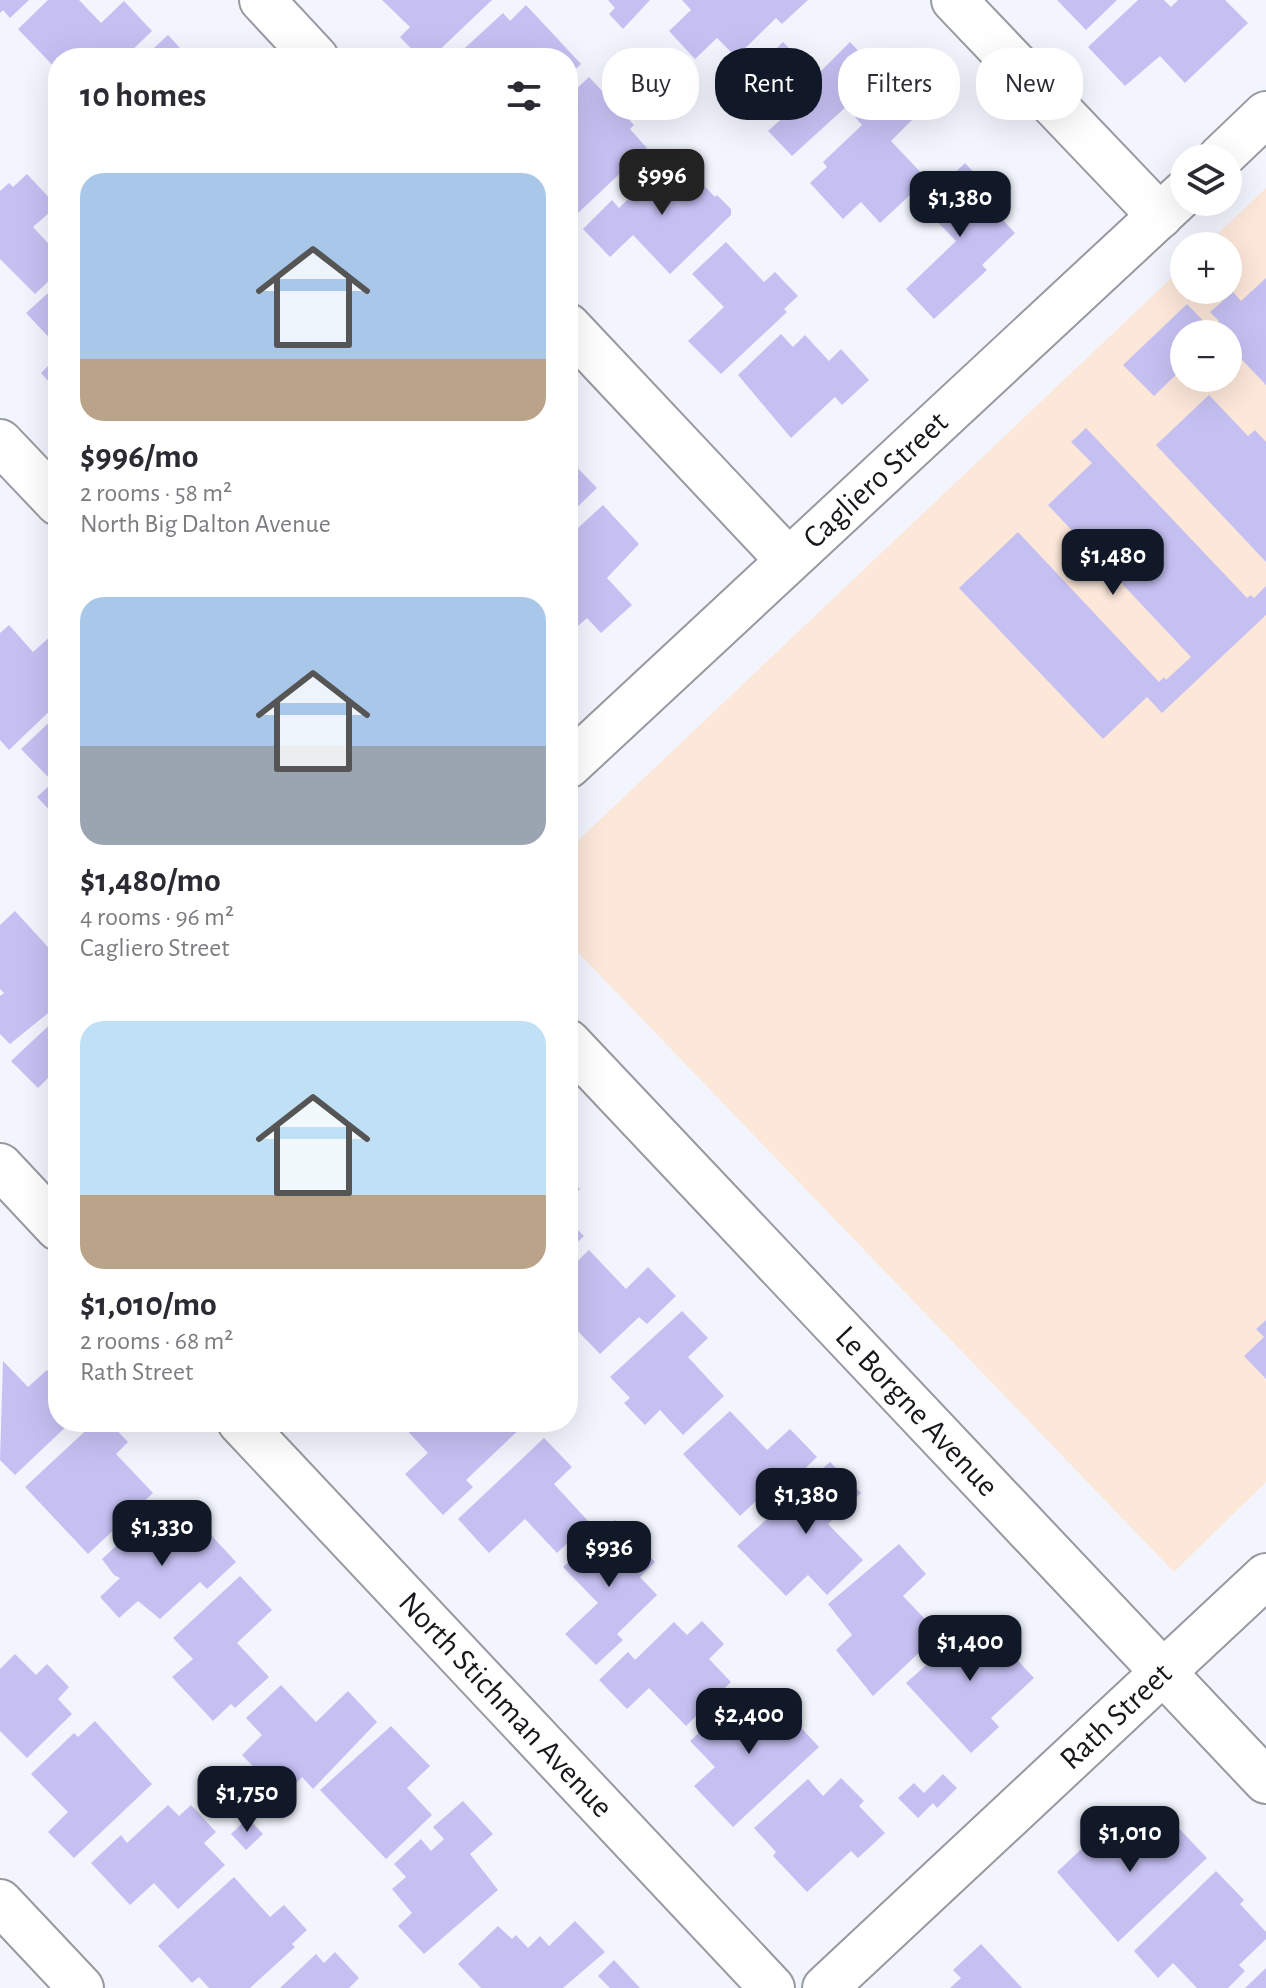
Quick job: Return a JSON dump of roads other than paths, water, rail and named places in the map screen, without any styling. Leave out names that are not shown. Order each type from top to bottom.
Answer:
[{"type":"street","points":[[262,0],[307,48]]},
{"type":"street","points":[[954,0],[1170,203]]},
{"type":"street","points":[[1235,144],[1266,114]]},
{"type":"street","name":"Cagliero Street","points":[[578,757],[1170,207]]},
{"type":"street","points":[[578,337],[788,560]]},
{"type":"street","points":[[0,442],[48,492]]},
{"type":"street","name":"Le Borgne Avenue","points":[[578,1053],[1266,1781]]},
{"type":"street","points":[[0,1166],[48,1217]]},
{"type":"street","name":"North Stichman Avenue","points":[[249,1432],[772,1988]]},
{"type":"street","name":"Rath Street","points":[[825,1988],[1266,1576]]},
{"type":"street","points":[[0,1902],[81,1988]]}]
